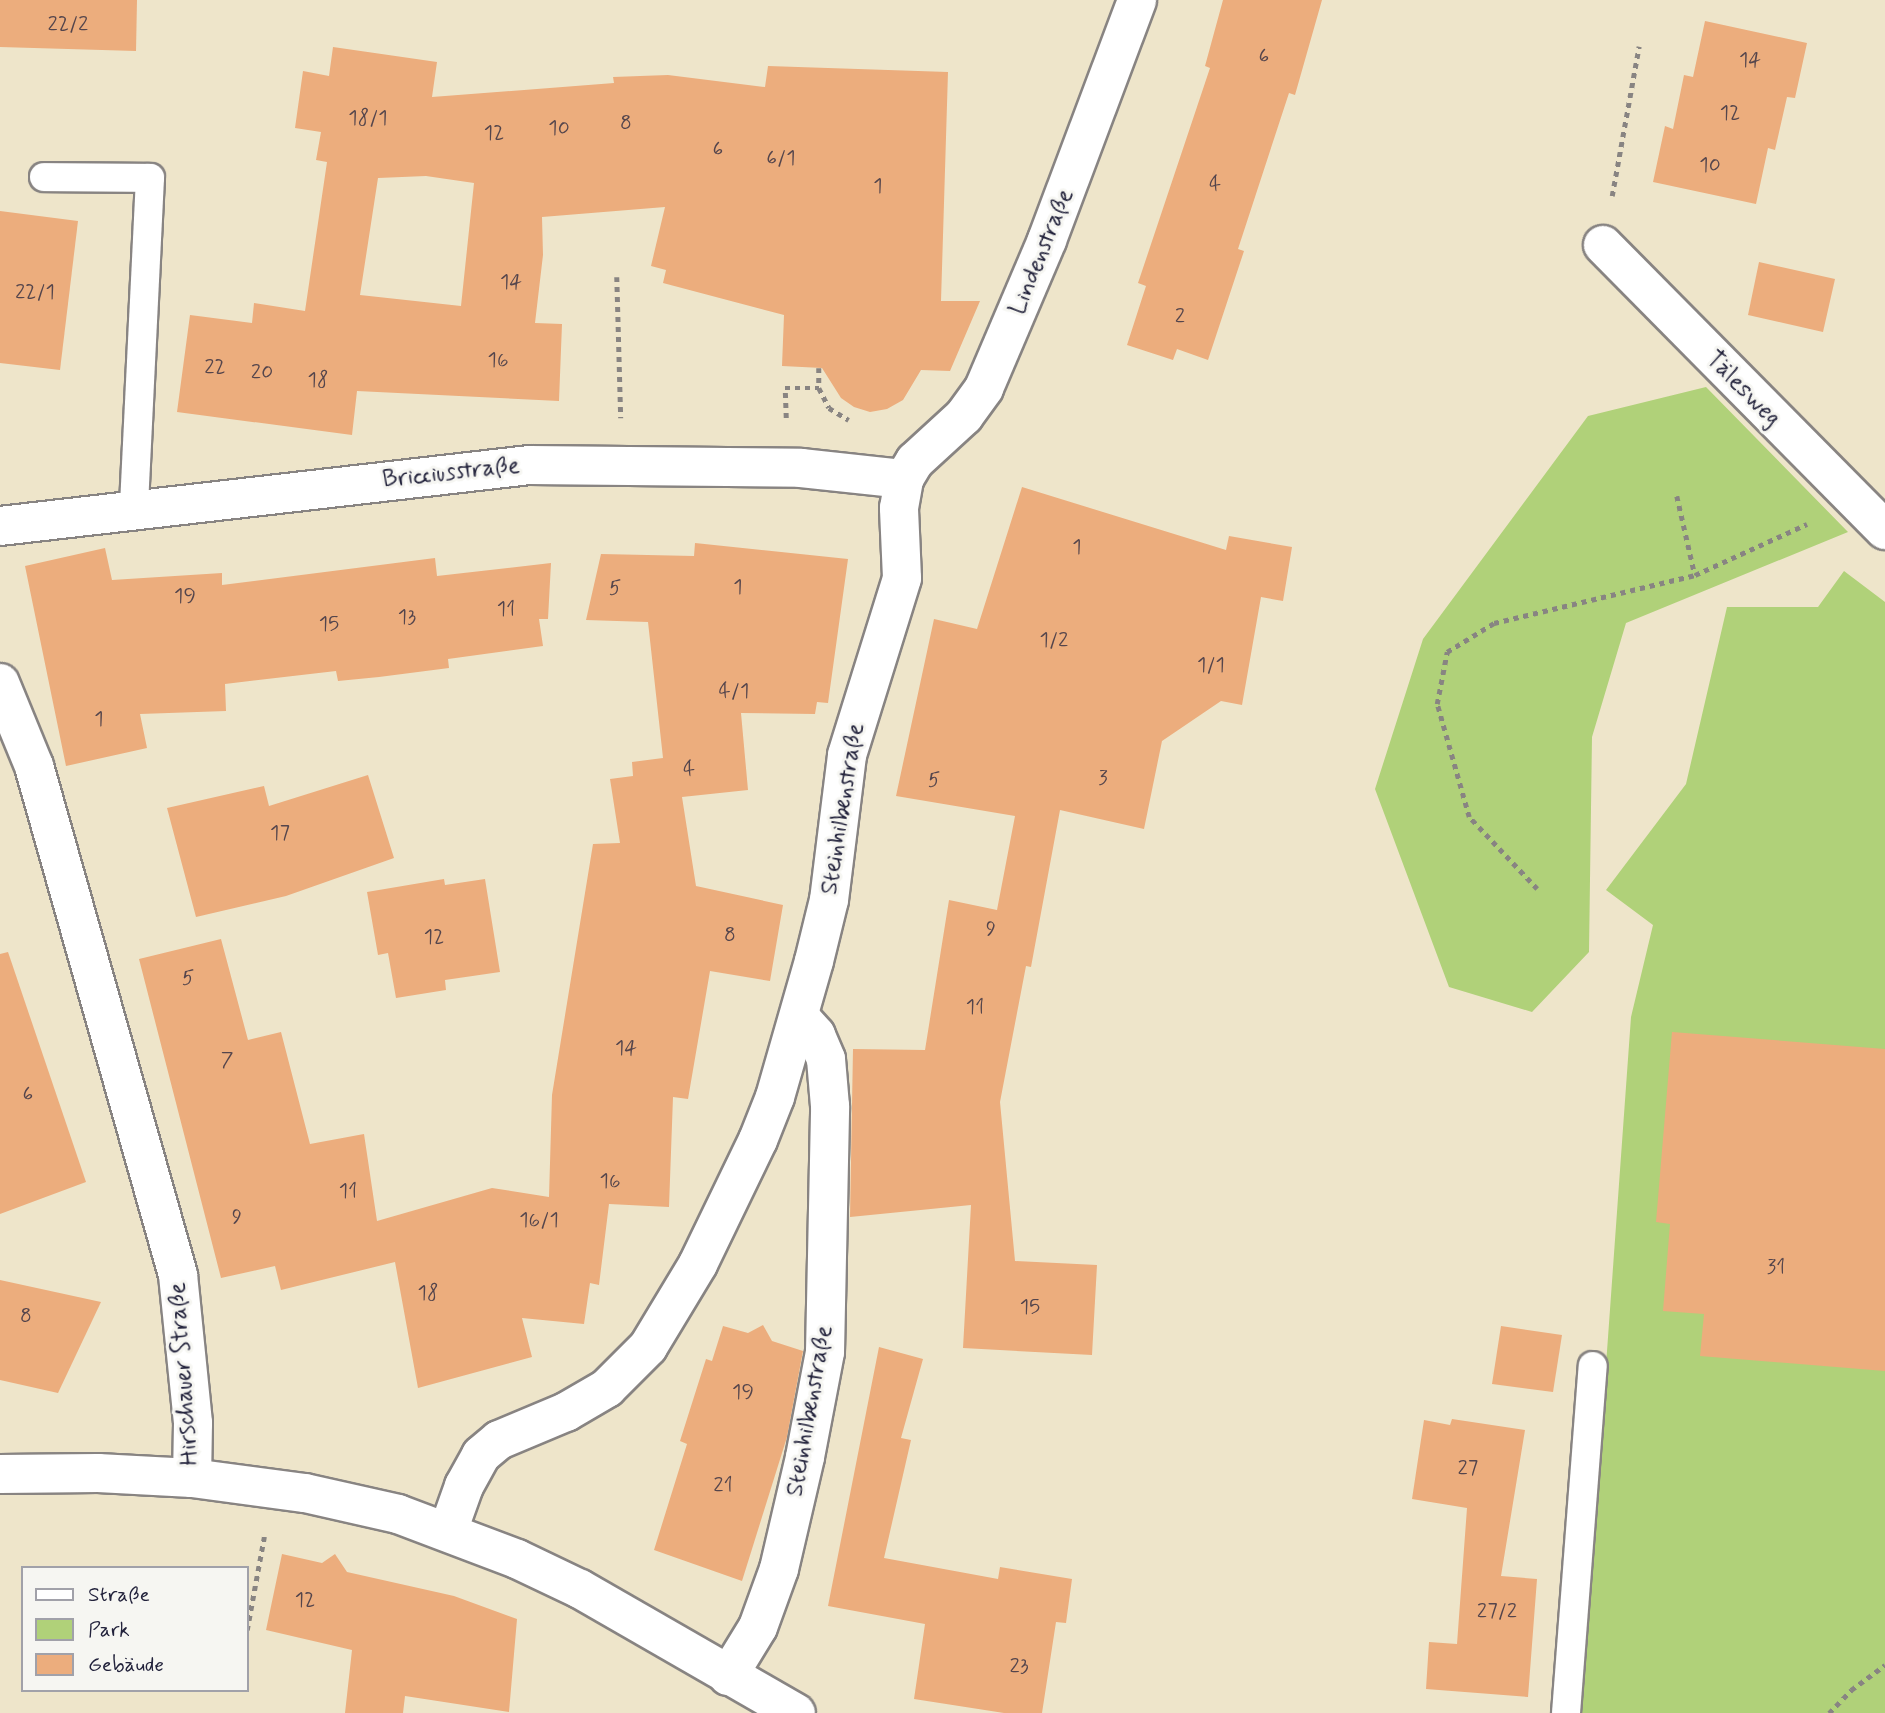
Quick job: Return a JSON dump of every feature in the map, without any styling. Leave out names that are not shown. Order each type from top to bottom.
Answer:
[{"type":"street","name":"Lindenstraße","points":[[904,479],[915,460],[964,416],[984,388],[1037,265],[1137,0]]},
{"type":"street","name":"Tälesweg","points":[[1603,245],[1885,530]]},
{"type":"street","name":"Bricciusstraße","points":[[0,526],[517,466],[623,464],[802,468],[904,479]]},
{"type":"street","name":"Steinhilbenstraße","points":[[448,1531],[464,1486],[481,1455],[499,1440],[566,1412],[607,1388],[648,1347],[698,1264],[758,1140],[775,1097],[799,1016],[829,900],[847,755],[902,578],[899,508],[904,479]]},
{"type":"street","name":"Hirschauer Straße","points":[[0,683],[34,766],[178,1275],[192,1423],[192,1478],[273,1488],[355,1503],[448,1531],[517,1559],[580,1589],[796,1713]]},
{"type":"street","name":"Steinhilbenstraße","points":[[728,1676],[758,1627],[779,1569],[805,1457],[825,1352],[830,1106],[826,1059],[816,1035],[799,1016]]},
{"type":"street","points":[[0,1474],[85,1473],[192,1478]]},
{"type":"lane","points":[[44,177],[150,178],[134,509]]},
{"type":"lane","points":[[1566,1713],[1593,1366]]},
{"type":"path","points":[[1603,245],[1639,46]]},
{"type":"path","points":[[617,277],[623,464]]},
{"type":"path","points":[[785,388],[819,388]]},
{"type":"path","points":[[1677,496],[1695,575]]},
{"type":"path","points":[[1537,889],[1469,817],[1437,704],[1447,652],[1494,623],[1695,575],[1856,502]]},
{"type":"path","points":[[248,1625],[273,1488]]},
{"type":"path","points":[[1829,1713],[1851,1690],[1885,1665]]},
{"type":"green space","points":[[1706,387],[1848,532],[1626,623],[1592,737],[1589,952],[1532,1012],[1449,987],[1375,789],[1423,639],[1588,416]]},
{"type":"green space","points":[[1844,571],[1885,602],[1885,1713],[1581,1713],[1631,1017],[1653,925],[1606,890],[1686,784],[1727,607],[1818,607]]},
{"type":"building","points":[[0,0],[137,0],[136,51],[0,47]]},
{"type":"building","points":[[1223,0],[1322,0],[1295,95],[1289,93],[1238,249],[1244,251],[1208,360],[1177,349],[1173,360],[1127,345],[1146,286],[1138,283],[1210,68],[1205,66]]},
{"type":"building","points":[[1705,21],[1807,43],[1795,98],[1787,97],[1775,150],[1768,148],[1756,204],[1653,182],[1665,126],[1673,129],[1684,75],[1693,77]]},
{"type":"building","points":[[333,47],[437,62],[432,97],[614,83],[613,77],[668,75],[765,87],[768,66],[948,72],[941,301],[980,301],[950,371],[921,370],[903,400],[887,409],[870,412],[854,407],[841,398],[822,368],[782,366],[784,315],[663,283],[666,270],[651,266],[665,207],[542,217],[543,255],[535,323],[562,324],[559,401],[357,391],[352,435],[177,412],[190,315],[252,323],[254,303],[305,311],[327,162],[316,160],[321,132],[295,128],[303,71],[329,76]],"holes":[[[426,176],[474,183],[461,306],[360,295],[378,178]]]},
{"type":"building","points":[[0,211],[78,221],[60,370],[0,363]]},
{"type":"building","points":[[1759,262],[1835,279],[1823,332],[1748,315]]},
{"type":"building","points":[[1022,487],[1226,550],[1229,536],[1292,547],[1283,601],[1261,597],[1242,705],[1221,701],[1162,741],[1144,829],[1060,810],[1031,967],[1026,966],[1000,1102],[1015,1261],[1097,1265],[1092,1355],[963,1348],[971,1205],[850,1217],[853,1049],[925,1050],[949,900],[997,910],[1015,816],[896,796],[934,619],[977,629]]},
{"type":"building","points":[[695,543],[848,559],[828,703],[817,702],[815,714],[741,713],[748,790],[682,797],[696,886],[783,905],[770,981],[710,971],[688,1099],[673,1097],[669,1207],[609,1204],[599,1285],[590,1283],[584,1324],[522,1318],[532,1357],[418,1388],[395,1262],[281,1290],[275,1266],[221,1278],[139,959],[221,939],[248,1040],[281,1032],[310,1144],[364,1134],[377,1221],[492,1188],[549,1197],[552,1095],[593,844],[620,843],[610,779],[633,776],[632,762],[663,758],[648,622],[586,620],[601,554],[694,556]]},
{"type":"building","points":[[105,548],[112,580],[222,573],[222,585],[435,558],[437,576],[551,563],[548,619],[539,619],[543,646],[448,659],[449,668],[379,677],[338,681],[336,671],[225,684],[226,711],[140,714],[147,748],[66,766],[25,566]]},
{"type":"building","points":[[368,775],[394,858],[286,896],[196,917],[167,808],[264,786],[269,806]]},
{"type":"building","points":[[444,879],[445,885],[485,879],[500,972],[445,980],[446,990],[396,998],[388,953],[378,955],[367,892]]},
{"type":"building","points":[[8,952],[86,1182],[0,1214],[0,954]]},
{"type":"building","points":[[1672,1032],[1885,1049],[1885,1371],[1700,1356],[1704,1314],[1663,1311],[1670,1224],[1656,1222]]},
{"type":"building","points":[[0,1280],[101,1302],[58,1393],[0,1380]]},
{"type":"building","points":[[763,1325],[772,1341],[803,1351],[787,1437],[742,1581],[654,1550],[687,1444],[680,1441],[706,1359],[712,1361],[723,1326],[748,1333]]},
{"type":"building","points":[[1501,1326],[1562,1335],[1553,1392],[1492,1384]]},
{"type":"building","points":[[879,1347],[923,1359],[901,1438],[911,1440],[884,1558],[998,1579],[1000,1567],[1072,1579],[1066,1623],[1056,1622],[1042,1713],[1004,1713],[914,1699],[925,1624],[828,1606]]},
{"type":"building","points":[[1452,1419],[1525,1430],[1501,1576],[1537,1579],[1528,1697],[1426,1689],[1429,1642],[1457,1644],[1467,1508],[1412,1499],[1424,1420],[1450,1425]]},
{"type":"building","points":[[282,1554],[322,1563],[335,1554],[347,1572],[454,1596],[517,1619],[509,1712],[405,1696],[403,1713],[345,1713],[352,1650],[266,1630]]}]
